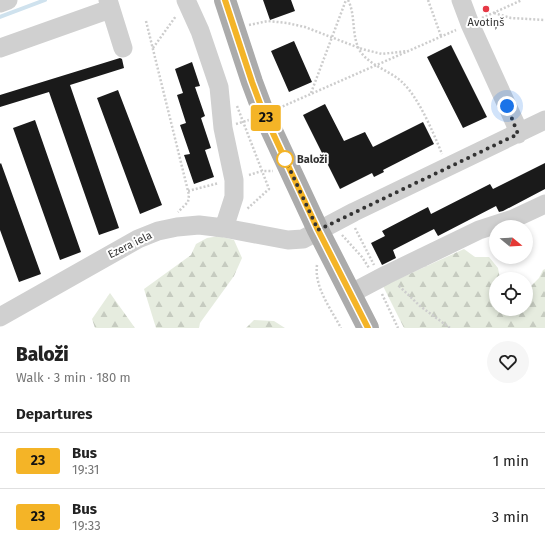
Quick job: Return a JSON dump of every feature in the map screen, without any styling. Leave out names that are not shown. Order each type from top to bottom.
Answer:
[{"type":"main road","points":[[225,0],[264,114],[320,235],[368,328]]},
{"type":"street","points":[[0,3],[8,0]]},
{"type":"street","points":[[461,0],[470,24],[515,123],[518,134]]},
{"type":"street","points":[[186,1],[200,31],[218,87],[223,128],[234,180],[234,197],[224,228]]},
{"type":"street","points":[[0,48],[109,4],[123,48]]},
{"type":"street","name":"Ezera iela","points":[[0,317],[138,239],[158,231],[177,227],[199,225],[288,240],[303,240],[320,235],[348,215],[545,120]]},
{"type":"street","points":[[350,294],[479,230],[512,219],[545,204]]},
{"type":"path","points":[[311,94],[347,0]]},
{"type":"path","points":[[347,0],[351,6],[354,31],[358,47],[364,56],[376,66],[383,68],[402,82],[414,96],[435,136],[448,167]]},
{"type":"path","points":[[428,0],[441,36]]},
{"type":"path","points":[[279,108],[522,0]]},
{"type":"path","points":[[153,48],[186,1]]},
{"type":"path","points":[[494,13],[511,18],[545,20]]},
{"type":"path","points":[[245,20],[249,30]]},
{"type":"path","points":[[146,21],[189,195],[188,202],[173,214]]},
{"type":"path","points":[[247,26],[268,21],[305,27],[358,47],[382,54],[409,51]]},
{"type":"path","points":[[276,101],[283,115]]},
{"type":"path","points":[[348,215],[384,276],[420,306],[450,328]]},
{"type":"path","points":[[320,235],[316,274],[320,288],[342,328]]},
{"type":"green space","points":[[219,236],[234,240],[242,258],[234,276],[200,323],[199,328],[156,328],[144,289],[191,255],[196,244],[207,238]]},
{"type":"green space","points":[[464,249],[475,257],[489,257],[489,264],[495,264],[498,268],[499,272],[489,272],[489,316],[533,316],[533,284],[545,269],[545,328],[404,328],[383,286]]},
{"type":"green space","points":[[110,293],[135,328],[95,328],[92,319]]},
{"type":"green space","points":[[254,320],[274,321],[285,328],[246,328]]},
{"type":"building","points":[[263,0],[291,0],[295,11],[270,20]]},
{"type":"building","points":[[294,41],[312,82],[289,92],[271,51]]},
{"type":"building","points":[[451,45],[487,117],[463,128],[427,57]]},
{"type":"building","points":[[120,58],[122,59],[124,68],[70,85],[119,228],[99,235],[49,92],[0,107],[0,95]]},
{"type":"building","points":[[192,62],[200,86],[195,87],[205,116],[201,118],[211,148],[205,150],[214,177],[194,184],[184,155],[190,154],[180,125],[186,123],[177,95],[183,93],[175,69]]},
{"type":"building","points":[[118,90],[162,205],[140,214],[97,98]]},
{"type":"building","points":[[325,104],[344,141],[365,132],[373,147],[423,122],[434,144],[383,170],[384,172],[374,177],[372,173],[340,189],[303,115]]},
{"type":"building","points":[[35,120],[81,252],[60,260],[13,128]]},
{"type":"building","points":[[1,163],[41,274],[19,282],[0,230]]},
{"type":"building","points":[[545,163],[545,189],[503,211],[499,212],[496,206],[438,236],[434,229],[393,250],[396,258],[382,265],[371,243],[385,236],[382,231],[428,207],[431,214],[490,184],[493,189]]},
{"type":"waterway","points":[[0,17],[45,0]]},
{"type":"bus line","name":"23","points":[[225,0],[264,114],[318,230],[368,328]]},
{"type":"place","name":"Avotiņš","points":[[486,9]]},
{"type":"place","name":"Baloži","points":[[285,159]]},
{"type":"route","points":[[285,159],[318,230],[518,134],[515,123],[507,106]]}]
